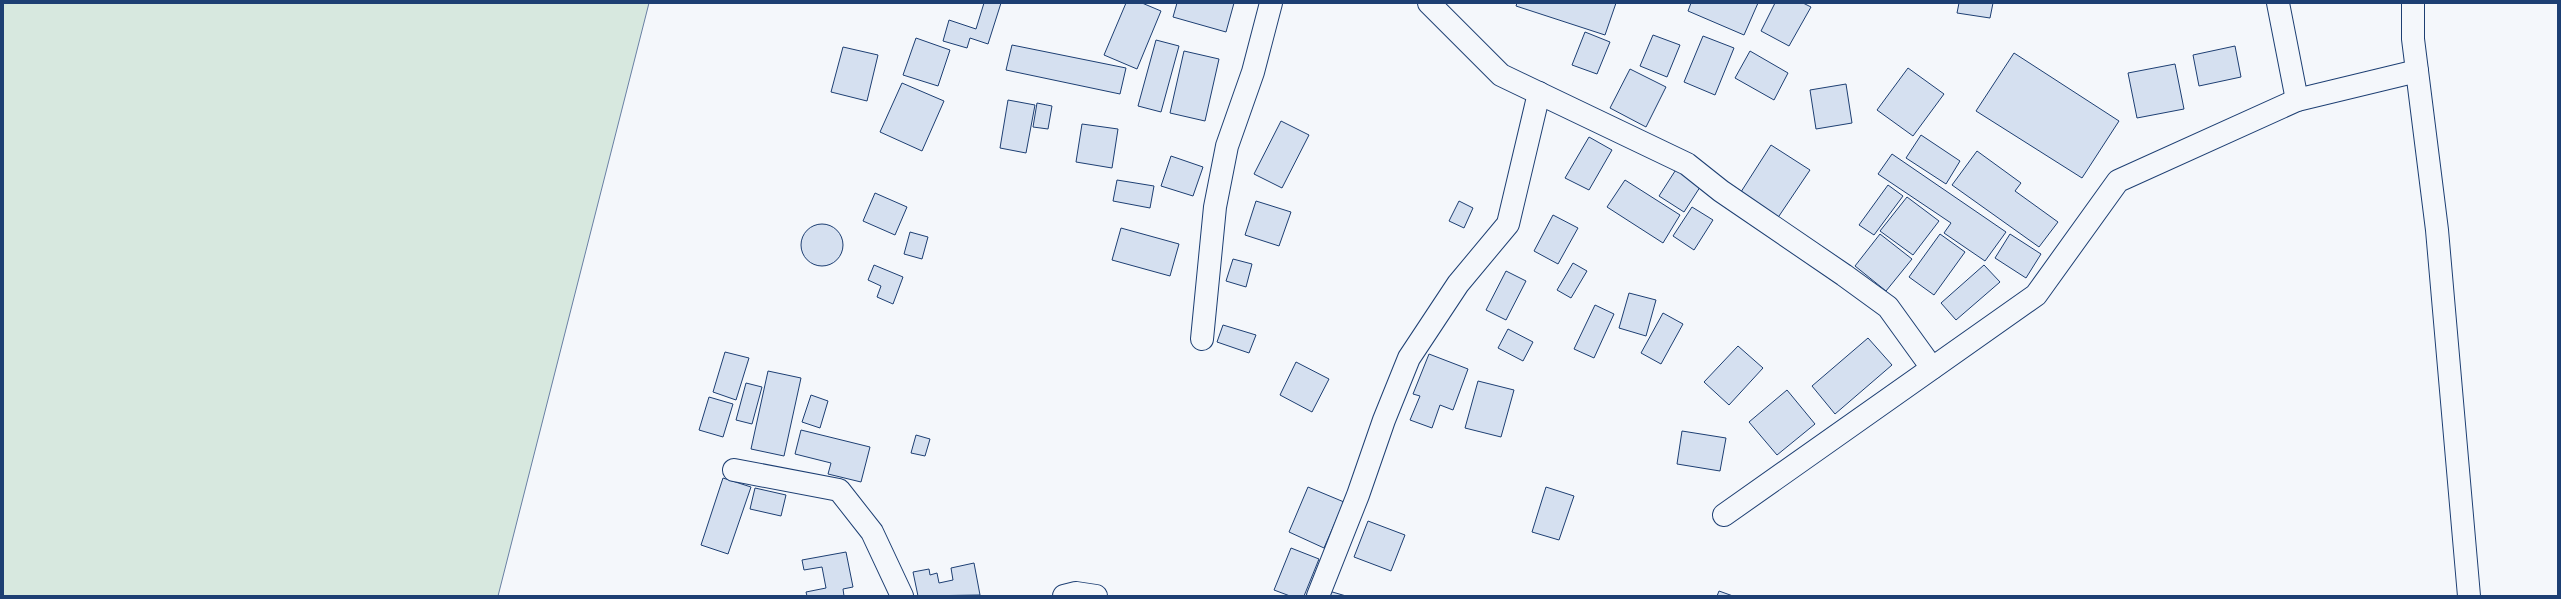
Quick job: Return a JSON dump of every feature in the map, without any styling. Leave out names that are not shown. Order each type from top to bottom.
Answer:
[{"type":"street","points":[[1202,339],[1215,207],[1227,146],[1253,72],[1271,3]]},
{"type":"street","points":[[1429,3],[1501,75],[1687,164],[1721,191],[1888,307],[1932,368]]},
{"type":"street","points":[[2278,3],[2297,100]]},
{"type":"street","points":[[2412,3],[2417,71],[2437,230],[2468,596]]},
{"type":"street","points":[[1724,515],[2036,295],[2118,181],[2297,100],[2417,71]]},
{"type":"street","points":[[1318,596],[1358,495],[1384,420],[1409,358],[1458,284],[1508,224],[1539,93]]},
{"type":"street","points":[[734,470],[839,490],[872,532],[902,596]]},
{"type":"street","points":[[1064,596],[1076,593],[1096,596]]},
{"type":"shaded area","points":[[3,3],[649,3],[498,596],[3,596]]},
{"type":"building","points":[[984,3],[1001,3],[988,44],[970,38],[967,48],[943,41],[949,20],[976,29]]},
{"type":"building","points":[[1126,3],[1142,3],[1161,11],[1137,69],[1104,55]]},
{"type":"building","points":[[1177,3],[1234,3],[1226,32],[1173,17]]},
{"type":"building","points":[[1517,3],[1616,3],[1605,35],[1516,6]]},
{"type":"building","points":[[1691,3],[1758,3],[1744,35],[1688,11]]},
{"type":"building","points":[[1775,3],[1803,3],[1811,7],[1789,46],[1761,31]]},
{"type":"building","points":[[1959,3],[1993,3],[1990,18],[1957,13]]},
{"type":"building","points":[[1585,32],[1610,42],[1597,74],[1572,65]]},
{"type":"building","points":[[1653,35],[1680,45],[1667,77],[1640,66]]},
{"type":"building","points":[[1703,36],[1734,48],[1715,95],[1684,82]]},
{"type":"building","points":[[916,38],[950,50],[938,86],[903,75]]},
{"type":"building","points":[[1156,40],[1179,46],[1161,112],[1138,106]]},
{"type":"building","points":[[1012,45],[1126,68],[1120,94],[1006,70]]},
{"type":"building","points":[[2235,46],[2241,77],[2199,86],[2193,55]]},
{"type":"building","points":[[843,47],[878,55],[867,101],[831,92]]},
{"type":"building","points":[[1184,51],[1219,59],[1205,121],[1170,113]]},
{"type":"building","points":[[1750,51],[1788,73],[1774,100],[1735,78]]},
{"type":"building","points":[[2014,53],[2119,121],[2082,178],[1976,111]]},
{"type":"building","points":[[2175,64],[2184,109],[2137,118],[2128,73]]},
{"type":"building","points":[[1908,68],[1944,94],[1913,136],[1877,110]]},
{"type":"building","points":[[1630,69],[1666,87],[1646,127],[1610,108]]},
{"type":"building","points":[[902,83],[944,101],[922,151],[880,132]]},
{"type":"building","points":[[1846,84],[1852,123],[1816,129],[1810,90]]},
{"type":"building","points":[[1008,100],[1035,105],[1026,153],[1000,148]]},
{"type":"building","points":[[1037,103],[1052,106],[1048,129],[1033,127]]},
{"type":"building","points":[[1281,121],[1309,135],[1282,188],[1254,174]]},
{"type":"building","points":[[1082,124],[1118,129],[1112,168],[1076,162]]},
{"type":"building","points":[[1921,135],[1960,161],[1946,184],[1906,158]]},
{"type":"building","points":[[1589,137],[1612,150],[1589,190],[1565,178]]},
{"type":"building","points":[[1771,145],[1810,170],[1777,219],[1739,195]]},
{"type":"building","points":[[1977,151],[2021,183],[2015,191],[2058,222],[2039,247],[1952,185]]},
{"type":"building","points":[[1892,154],[2006,232],[1985,261],[1944,233],[1951,223],[1878,174]]},
{"type":"building","points":[[1171,156],[1203,167],[1193,196],[1161,186]]},
{"type":"building","points":[[1677,168],[1702,184],[1684,212],[1659,196]]},
{"type":"building","points":[[1117,180],[1154,186],[1150,208],[1113,201]]},
{"type":"building","points":[[1625,180],[1680,215],[1663,243],[1607,207]]},
{"type":"building","points":[[1888,185],[1903,196],[1874,235],[1859,225]]},
{"type":"building","points":[[875,193],[907,207],[895,235],[863,221]]},
{"type":"building","points":[[1907,197],[1939,221],[1913,255],[1880,231]]},
{"type":"building","points":[[1256,201],[1291,212],[1279,246],[1245,235]]},
{"type":"building","points":[[1459,201],[1473,208],[1464,228],[1449,221]]},
{"type":"building","points":[[1692,207],[1713,220],[1694,250],[1673,236]]},
{"type":"building","points":[[1553,215],[1578,228],[1558,264],[1534,251]]},
{"type":"building","points":[[822,224],[837,230],[843,245],[837,260],[822,266],[807,260],[801,245],[807,230]]},
{"type":"building","points":[[1121,228],[1179,244],[1170,276],[1112,260]]},
{"type":"building","points":[[910,232],[928,237],[922,259],[904,254]]},
{"type":"building","points":[[1880,234],[1912,259],[1886,291],[1855,266]]},
{"type":"building","points":[[1940,234],[1965,252],[1934,295],[1909,277]]},
{"type":"building","points":[[2010,234],[2041,254],[2026,278],[1995,258]]},
{"type":"building","points":[[1233,259],[1252,264],[1246,287],[1226,281]]},
{"type":"building","points":[[1573,263],[1587,271],[1571,298],[1557,290]]},
{"type":"building","points":[[874,265],[903,277],[893,304],[877,297],[881,286],[868,280]]},
{"type":"building","points":[[1984,265],[2000,282],[1956,320],[1941,303]]},
{"type":"building","points":[[1506,271],[1526,281],[1506,320],[1486,310]]},
{"type":"building","points":[[1629,293],[1656,300],[1646,336],[1619,328]]},
{"type":"building","points":[[1595,305],[1614,314],[1594,358],[1574,349]]},
{"type":"building","points":[[1663,313],[1683,324],[1661,364],[1641,353]]},
{"type":"building","points":[[1223,325],[1256,335],[1249,353],[1217,342]]},
{"type":"building","points":[[1508,329],[1533,342],[1523,361],[1498,348]]},
{"type":"building","points":[[1868,338],[1892,365],[1835,414],[1812,386]]},
{"type":"building","points":[[1738,346],[1763,368],[1729,405],[1704,382]]},
{"type":"building","points":[[725,352],[749,358],[736,400],[713,392]]},
{"type":"building","points":[[1429,354],[1468,369],[1453,410],[1440,405],[1432,428],[1410,420],[1420,396],[1413,394]]},
{"type":"building","points":[[1296,362],[1329,379],[1312,412],[1280,395]]},
{"type":"building","points":[[768,371],[801,378],[784,456],[751,449]]},
{"type":"building","points":[[1478,381],[1514,390],[1501,437],[1465,428]]},
{"type":"building","points":[[746,383],[762,387],[752,424],[736,420]]},
{"type":"building","points":[[1787,390],[1815,424],[1777,455],[1749,422]]},
{"type":"building","points":[[811,395],[828,401],[820,428],[802,422]]},
{"type":"building","points":[[709,397],[733,404],[723,437],[699,430]]},
{"type":"building","points":[[801,430],[870,447],[861,482],[828,474],[831,463],[795,454]]},
{"type":"building","points":[[1682,431],[1726,438],[1720,471],[1677,464]]},
{"type":"building","points":[[916,435],[930,439],[925,456],[911,453]]},
{"type":"building","points":[[723,478],[751,487],[728,554],[701,545]]},
{"type":"building","points":[[1308,487],[1344,502],[1324,548],[1289,532]]},
{"type":"building","points":[[1546,487],[1574,496],[1559,540],[1532,532]]},
{"type":"building","points":[[755,488],[786,495],[781,516],[750,509]]},
{"type":"building","points":[[1368,521],[1405,535],[1391,571],[1354,557]]},
{"type":"building","points":[[1291,548],[1319,559],[1304,596],[1290,596],[1274,590]]},
{"type":"building","points":[[846,552],[853,587],[843,589],[844,596],[807,596],[806,592],[826,588],[822,567],[804,570],[802,560]]},
{"type":"building","points":[[974,563],[980,595],[918,596],[913,572],[929,569],[930,575],[937,573],[939,583],[953,580],[951,568]]},
{"type":"building","points":[[1329,591],[1346,596],[1327,596]]},
{"type":"building","points":[[1719,591],[1733,596],[1717,596]]}]
